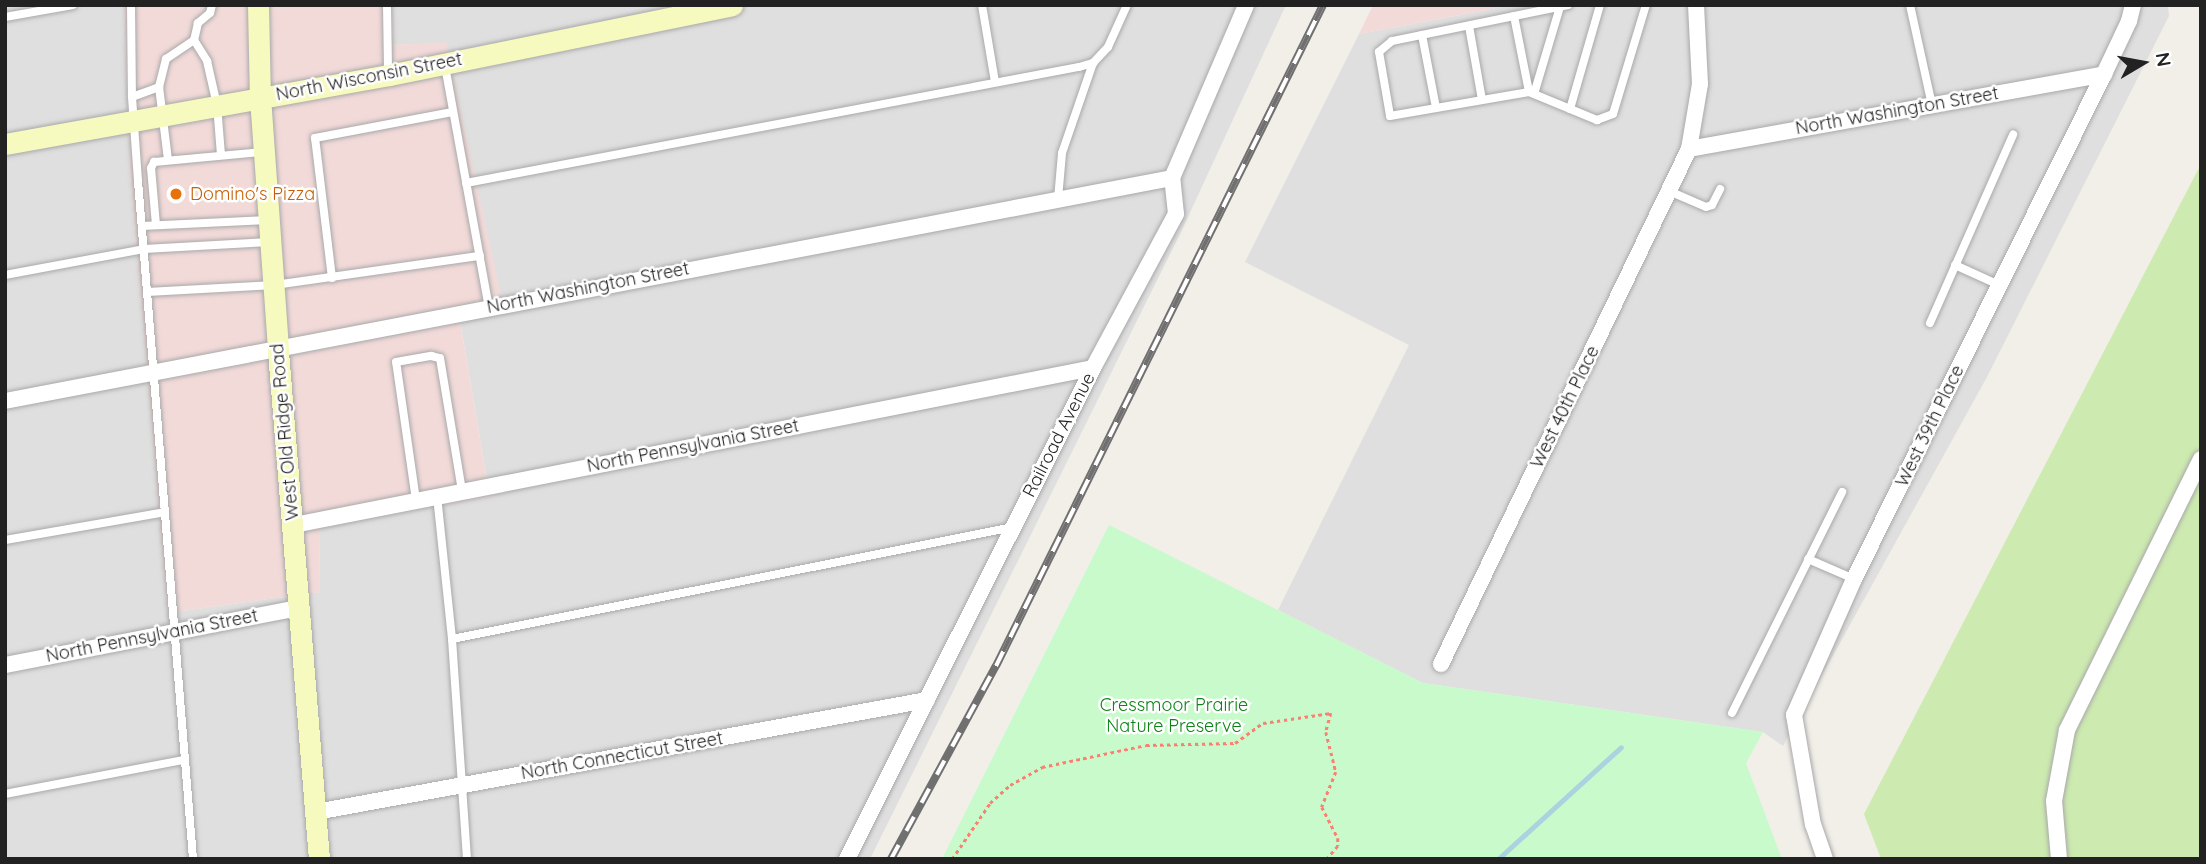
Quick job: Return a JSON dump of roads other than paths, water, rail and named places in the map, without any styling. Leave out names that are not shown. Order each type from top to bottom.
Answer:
[{"type":"street","name":"West Old Ridge Road","points":[[258,5],[260,97],[278,351],[319,859]]},
{"type":"street","name":"North Wisconsin Street","points":[[5,144],[388,75],[732,5]]},
{"type":"street","name":"Railroad Avenue","points":[[847,859],[1093,368],[1175,214],[1171,178],[1246,5]]},
{"type":"street","name":"West 40th Place","points":[[1441,664],[1689,149],[1700,84],[1696,5]]},
{"type":"street","name":"West 39th Place","points":[[1825,859],[1813,825],[1794,715],[1854,579],[2104,74],[2129,21],[2133,5]]},
{"type":"street","name":"North Washington Street","points":[[1689,149],[2104,74]]},
{"type":"street","name":"North Washington Street","points":[[5,401],[155,371],[278,351],[489,307],[1171,178]]},
{"type":"street","name":"North Pennsylvania Street","points":[[293,525],[1093,368]]},
{"type":"street","points":[[2059,859],[2054,801],[2067,730],[2201,459]]},
{"type":"street","name":"North Pennsylvania Street","points":[[5,665],[299,608]]},
{"type":"street","name":"North Connecticut Street","points":[[316,812],[928,700]]},
{"type":"lane","points":[[5,18],[72,5]]},
{"type":"lane","points":[[131,5],[132,97],[193,859]]},
{"type":"lane","points":[[168,160],[159,87],[166,59],[194,40],[198,23],[210,13],[212,5]]},
{"type":"lane","points":[[387,5],[388,75]]},
{"type":"lane","points":[[982,5],[995,82]]},
{"type":"lane","points":[[1058,199],[1062,153],[1093,63],[1108,47],[1127,5]]},
{"type":"lane","points":[[1570,110],[1600,5]]},
{"type":"lane","points":[[1564,6],[1392,41],[1379,52],[1390,116],[1531,93],[1597,120],[1613,114],[1646,5]]},
{"type":"lane","points":[[1910,5],[1932,105]]},
{"type":"lane","points":[[1531,93],[1564,6]]},
{"type":"lane","points":[[1514,16],[1531,93]]},
{"type":"lane","points":[[1469,26],[1482,100]]},
{"type":"lane","points":[[1422,35],[1436,108]]},
{"type":"lane","points":[[194,40],[207,61],[217,105],[221,155]]},
{"type":"lane","points":[[444,63],[489,307]]},
{"type":"lane","points":[[466,183],[1093,63]]},
{"type":"lane","points":[[132,97],[159,87]]},
{"type":"lane","points":[[332,278],[315,138],[453,112]]},
{"type":"lane","points":[[1930,323],[2013,135]]},
{"type":"lane","points":[[156,225],[151,164],[264,151]]},
{"type":"lane","points":[[1669,191],[1706,207],[1712,205],[1720,189]]},
{"type":"lane","points":[[142,226],[270,220]]},
{"type":"lane","points":[[5,275],[144,249],[272,242]]},
{"type":"lane","points":[[148,292],[275,285],[480,256]]},
{"type":"lane","points":[[1955,265],[2000,285]]},
{"type":"lane","points":[[416,500],[396,362],[431,356],[440,358],[462,491]]},
{"type":"lane","points":[[1732,713],[1842,492]]},
{"type":"lane","points":[[437,496],[452,639],[467,859]]},
{"type":"lane","points":[[5,540],[165,512]]},
{"type":"lane","points":[[452,639],[1013,527]]},
{"type":"lane","points":[[1808,559],[1854,579]]},
{"type":"lane","points":[[5,794],[184,760]]},
{"type":"waterway","points":[[1498,859],[1621,747]]},
{"type":"railway","points":[[891,859],[996,666],[1323,5]]},
{"type":"place","name":"Domino's Pizza","points":[[176,194]]},
{"type":"park label","name":"Cressmoor Prairie Nature Preserve","points":[[1174,716]]}]
